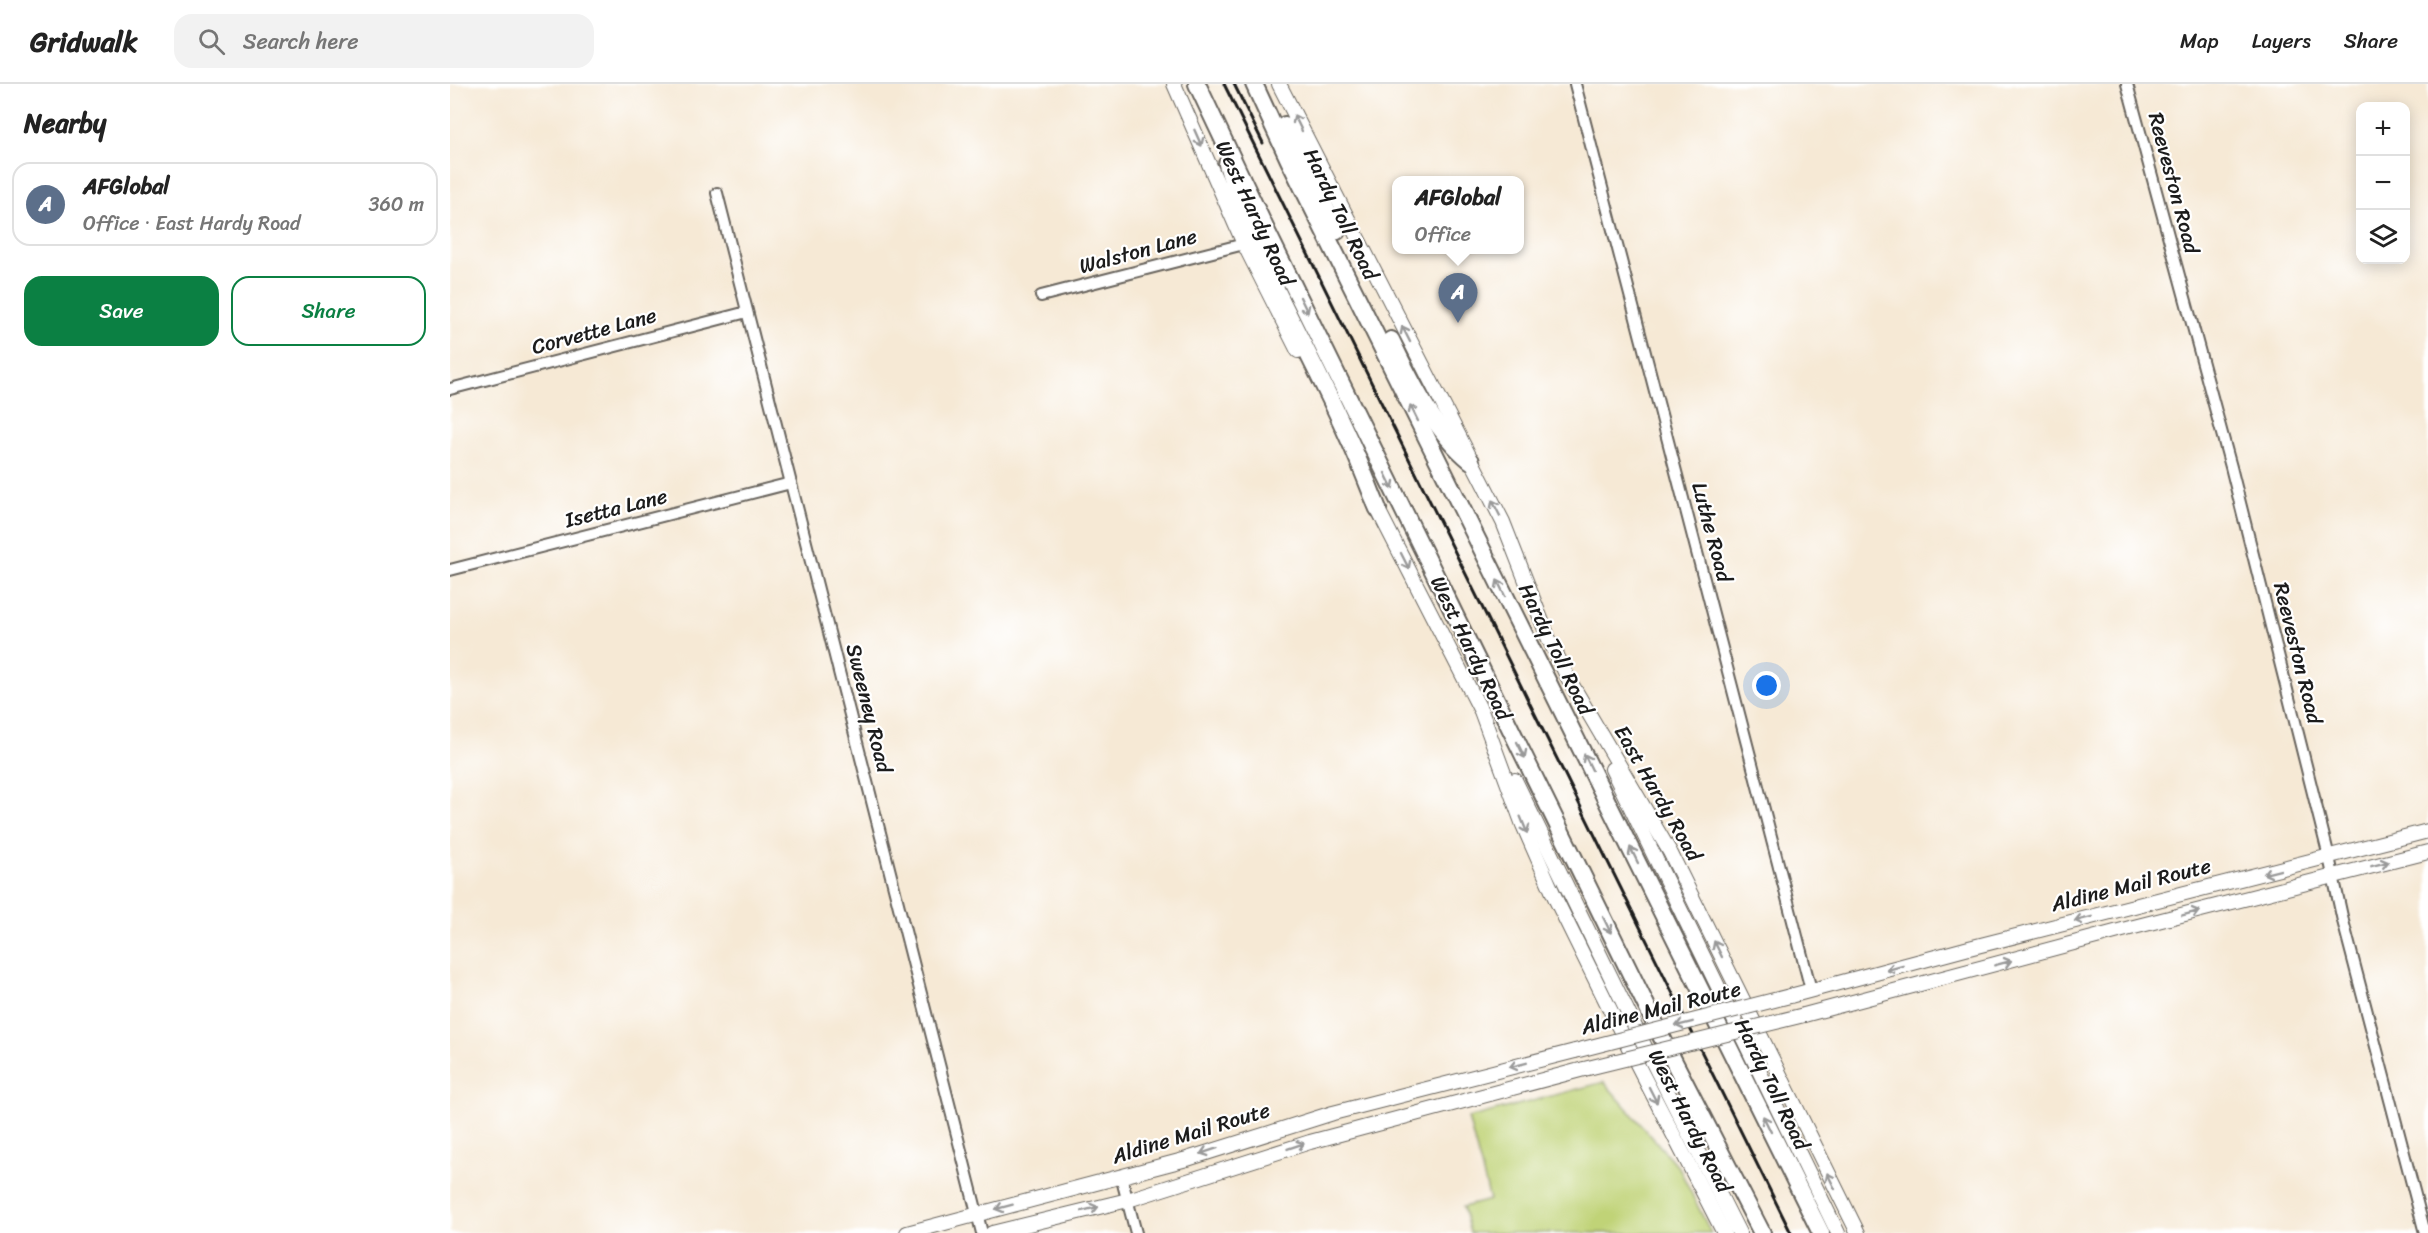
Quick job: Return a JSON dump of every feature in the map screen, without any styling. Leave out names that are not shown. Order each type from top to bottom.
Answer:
[{"type":"highway","points":[[1197,84],[1659,1031],[1761,1233]]},
{"type":"highway","name":"Hardy Toll Road","points":[[1254,84],[1294,170],[1821,1233]]},
{"type":"highway","points":[[1263,84],[1395,349],[1430,411],[1457,449],[1471,461]]},
{"type":"highway","points":[[1215,120],[1235,195],[1286,313],[1348,436],[1378,509]]},
{"type":"main road","name":"West Hardy Road","points":[[1174,84],[1244,243],[1481,711],[1523,825],[1557,902],[1724,1233]]},
{"type":"main road","name":"East Hardy Road","points":[[1278,84],[1503,522],[1548,637],[1568,678],[1670,852],[1858,1233]]},
{"type":"main road","points":[[1568,678],[1838,1233]]},
{"type":"main road","points":[[1481,711],[1648,1054],[1739,1233]]},
{"type":"main road","name":"Aldine Mail Route","points":[[913,1232],[1187,1159],[1262,1134],[1438,1086],[1729,1013],[1969,948],[2428,831]]},
{"type":"main road","name":"Aldine Mail Route","points":[[992,1233],[1128,1200],[1310,1142],[2428,852]]},
{"type":"main road","points":[[2126,908],[2130,928]]},
{"type":"main road","points":[[1969,948],[1976,970]]},
{"type":"main road","points":[[1438,1086],[1447,1106]]},
{"type":"main road","points":[[1262,1134],[1269,1155]]},
{"type":"street","name":"Luthe Road","points":[[1575,84],[1811,990]]},
{"type":"street","name":"Reeveston Road","points":[[2127,84],[2228,456],[2425,1233]]},
{"type":"street","name":"Sweeney Road","points":[[717,193],[982,1233]]},
{"type":"street","name":"Walston Lane","points":[[1041,296],[1244,243]]},
{"type":"street","name":"Corvette Lane","points":[[450,389],[747,312]]},
{"type":"street","name":"Isetta Lane","points":[[450,570],[791,483]]},
{"type":"street","points":[[1121,1176],[1136,1233]]},
{"type":"green space","points":[[1604,1082],[1679,1168],[1711,1233],[1470,1233],[1463,1207],[1490,1200],[1468,1118]]},
{"type":"railway","points":[[1224,84],[1791,1233]]},
{"type":"railway","points":[[1234,84],[1263,143]]},
{"type":"place","name":"AFGlobal","points":[[1458,323]]}]
